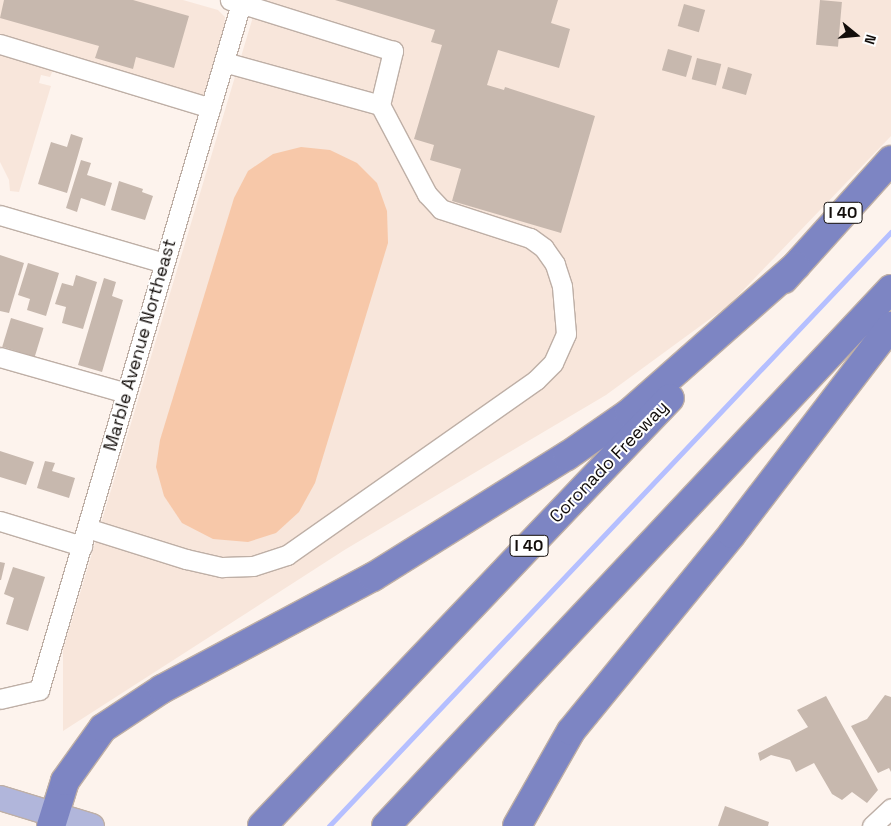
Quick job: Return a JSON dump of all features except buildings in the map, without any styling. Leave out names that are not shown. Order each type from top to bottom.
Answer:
[{"type":"highway","name":"Coronado Freeway","points":[[262,826],[796,266],[891,160]]},
{"type":"highway","points":[[53,820],[65,781],[103,728],[162,689],[374,577],[567,456],[629,413],[796,266]]},
{"type":"highway","points":[[386,826],[891,289]]},
{"type":"highway","points":[[518,825],[571,730],[732,534],[891,326]]},
{"type":"main road","points":[[0,798],[53,820],[92,826]]},
{"type":"street","name":"Marble Avenue Northeast","points":[[0,699],[39,690],[224,62],[237,1]]},
{"type":"street","points":[[0,522],[84,537],[222,567],[253,566],[287,555],[536,380],[554,364],[566,334],[562,286],[549,256],[530,238],[441,209],[427,194],[380,105],[393,51],[237,1]]},
{"type":"street","points":[[0,44],[210,108]]},
{"type":"street","points":[[224,62],[380,105]]},
{"type":"street","points":[[0,215],[164,264]]},
{"type":"street","points":[[0,357],[126,393]]},
{"type":"street","points":[[872,826],[891,808]]},
{"type":"shaded area","points":[[0,0],[183,0],[218,10],[225,17],[224,28],[199,114],[53,70],[50,77],[41,75],[39,83],[51,86],[19,192],[10,191],[9,180],[0,162]]},
{"type":"shaded area","points":[[258,0],[891,0],[891,136],[729,305],[606,395],[346,549],[63,731],[63,650]]},
{"type":"shaded area","points":[[301,147],[330,150],[357,163],[377,183],[387,211],[388,243],[315,483],[299,512],[276,533],[248,542],[213,539],[182,523],[164,496],[156,467],[160,440],[234,198],[248,171],[273,154]]},
{"type":"waterway","points":[[329,826],[891,232]]}]
